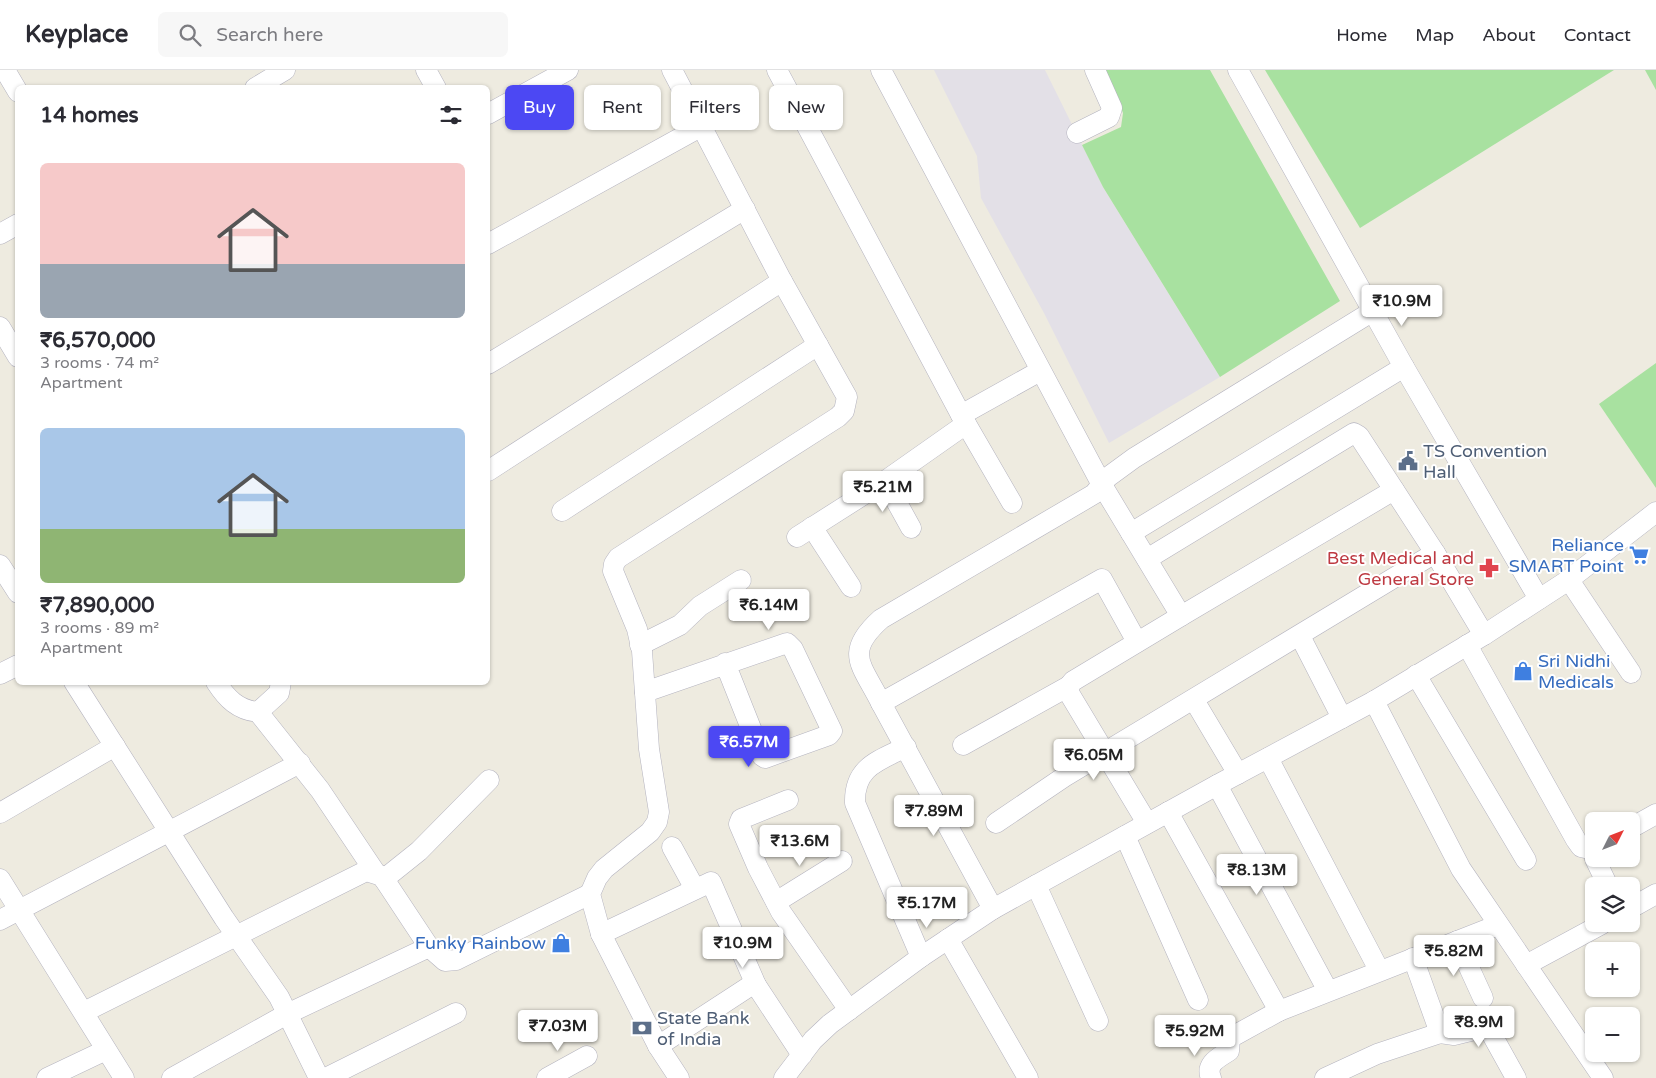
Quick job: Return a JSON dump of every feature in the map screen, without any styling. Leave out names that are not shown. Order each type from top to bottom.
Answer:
[{"type":"street","points":[[260,85],[285,70]]},
{"type":"street","points":[[426,70],[434,85]]},
{"type":"street","points":[[490,113],[568,70]]},
{"type":"street","points":[[672,70],[680,85]]},
{"type":"street","points":[[777,70],[964,420],[1012,503]]},
{"type":"street","points":[[881,70],[1102,484],[1181,616]]},
{"type":"street","points":[[1077,133],[1109,117],[1112,112],[1112,108],[1095,70]]},
{"type":"street","points":[[1238,70],[1404,367],[1539,599]]},
{"type":"street","points":[[9,71],[15,85]]},
{"type":"street","points":[[490,243],[695,130]]},
{"type":"street","points":[[678,1078],[658,1046],[601,934],[590,894],[597,878],[604,869],[650,832],[657,822],[659,812],[649,749],[640,645],[636,629],[613,571],[614,564],[618,558],[844,411],[847,397],[782,281],[704,130]]},
{"type":"street","points":[[490,363],[745,209]]},
{"type":"street","points":[[0,234],[15,226]]},
{"type":"street","points":[[490,471],[782,281]]},
{"type":"street","points":[[993,909],[858,657],[858,648],[870,628],[881,618],[1094,494],[1108,477],[1134,458],[1373,311]]},
{"type":"street","points":[[0,327],[15,352]]},
{"type":"street","points":[[562,511],[818,345]]},
{"type":"street","points":[[1131,533],[1404,367]]},
{"type":"street","points":[[851,587],[804,532],[885,481],[964,420],[1040,371]]},
{"type":"street","points":[[1147,559],[1354,433],[1359,436],[1435,553],[1476,640],[1576,840],[1585,849]]},
{"type":"street","points":[[885,481],[911,528]]},
{"type":"street","points":[[963,745],[1069,686],[1073,681],[1137,642],[1394,490]]},
{"type":"street","points":[[784,1078],[802,1054],[830,1024],[921,957],[993,909],[1217,785],[1374,701],[1476,640],[1569,580],[1656,512]]},
{"type":"street","points":[[996,823],[1064,778],[1435,553]]},
{"type":"street","points":[[0,565],[15,588]]},
{"type":"street","points":[[881,703],[1102,579],[1137,642]]},
{"type":"street","points":[[640,645],[680,624],[700,606],[741,580]]},
{"type":"street","points":[[1569,580],[1631,673]]},
{"type":"street","points":[[1300,636],[1342,718]]},
{"type":"street","points":[[644,692],[725,663],[787,643],[791,645],[832,731],[829,735],[765,758],[762,756],[725,663]]},
{"type":"street","points":[[0,674],[15,666]]},
{"type":"street","points":[[1416,675],[1526,860]]},
{"type":"street","points":[[76,685],[224,918],[279,998],[319,1078]]},
{"type":"street","points":[[218,685],[228,700],[246,711],[258,712],[300,763],[429,947],[445,961],[456,960],[590,894]]},
{"type":"street","points":[[258,712],[279,693],[280,685]]},
{"type":"street","points":[[1069,686],[1069,692],[1147,824]]},
{"type":"street","points":[[1194,700],[1238,774]]},
{"type":"street","points":[[1374,701],[1461,869],[1603,1078]]},
{"type":"street","points":[[0,813],[115,746]]},
{"type":"street","points":[[906,747],[870,766],[859,776],[854,790],[854,803],[921,957]]},
{"type":"street","points":[[1268,758],[1379,970]]},
{"type":"street","points":[[0,920],[170,833],[300,763]]},
{"type":"street","points":[[379,876],[419,851],[489,780]]},
{"type":"street","points":[[1217,785],[1328,991]]},
{"type":"street","points":[[788,800],[739,821],[758,868],[776,902],[849,1010]]},
{"type":"street","points":[[1168,812],[1279,1011]]},
{"type":"street","points":[[1640,823],[1656,814]]},
{"type":"street","points":[[1125,836],[1198,1000]]},
{"type":"street","points":[[672,847],[695,889]]},
{"type":"street","points":[[776,902],[842,861]]},
{"type":"street","points":[[84,1012],[366,870],[379,876]]},
{"type":"street","points":[[0,880],[124,1078]]},
{"type":"street","points":[[601,934],[711,882],[756,985],[802,1054]]},
{"type":"street","points":[[1036,885],[1098,1021]]},
{"type":"street","points":[[1640,903],[1656,894]]},
{"type":"street","points":[[1211,1078],[1208,1071],[1210,1065],[1229,1051],[1230,1038],[1279,1011],[1379,970],[1498,925]]},
{"type":"street","points":[[1526,965],[1587,932]]},
{"type":"street","points":[[948,939],[1028,1078]]},
{"type":"street","points":[[1458,941],[1483,998]]},
{"type":"street","points":[[172,1078],[287,1014],[429,947]]},
{"type":"street","points":[[1413,958],[1440,1033]]},
{"type":"street","points":[[658,1046],[751,984],[756,985]]},
{"type":"street","points":[[326,1078],[456,1013]]},
{"type":"street","points":[[1325,1078],[1377,1054],[1440,1033],[1454,1035],[1483,1028],[1490,1033],[1516,1078]]},
{"type":"street","points":[[47,1078],[106,1050]]},
{"type":"street","points":[[546,1078],[587,1056]]},
{"type":"shaded area","points":[[934,70],[1045,70],[1103,187],[1220,377],[1109,443],[1044,313],[981,198],[977,156]]},
{"type":"green space","points":[[1105,70],[1210,70],[1340,301],[1220,377],[1103,187],[1082,145],[1121,127],[1123,113]]},
{"type":"green space","points":[[1265,70],[1614,70],[1360,228]]},
{"type":"green space","points":[[1645,70],[1656,70],[1656,90]]},
{"type":"green space","points":[[1656,363],[1656,488],[1599,404]]},
{"type":"place","name":"TS Convention Hall","points":[[1408,461]]},
{"type":"place","name":"Reliance SMART Point","points":[[1639,555]]},
{"type":"place","name":"Best Medical and General Store","points":[[1489,568]]},
{"type":"place","name":"Sri Nidhi Medicals","points":[[1523,671]]},
{"type":"place","name":"Funky Rainbow","points":[[561,943]]},
{"type":"place","name":"State Bank of India","points":[[642,1028]]}]
